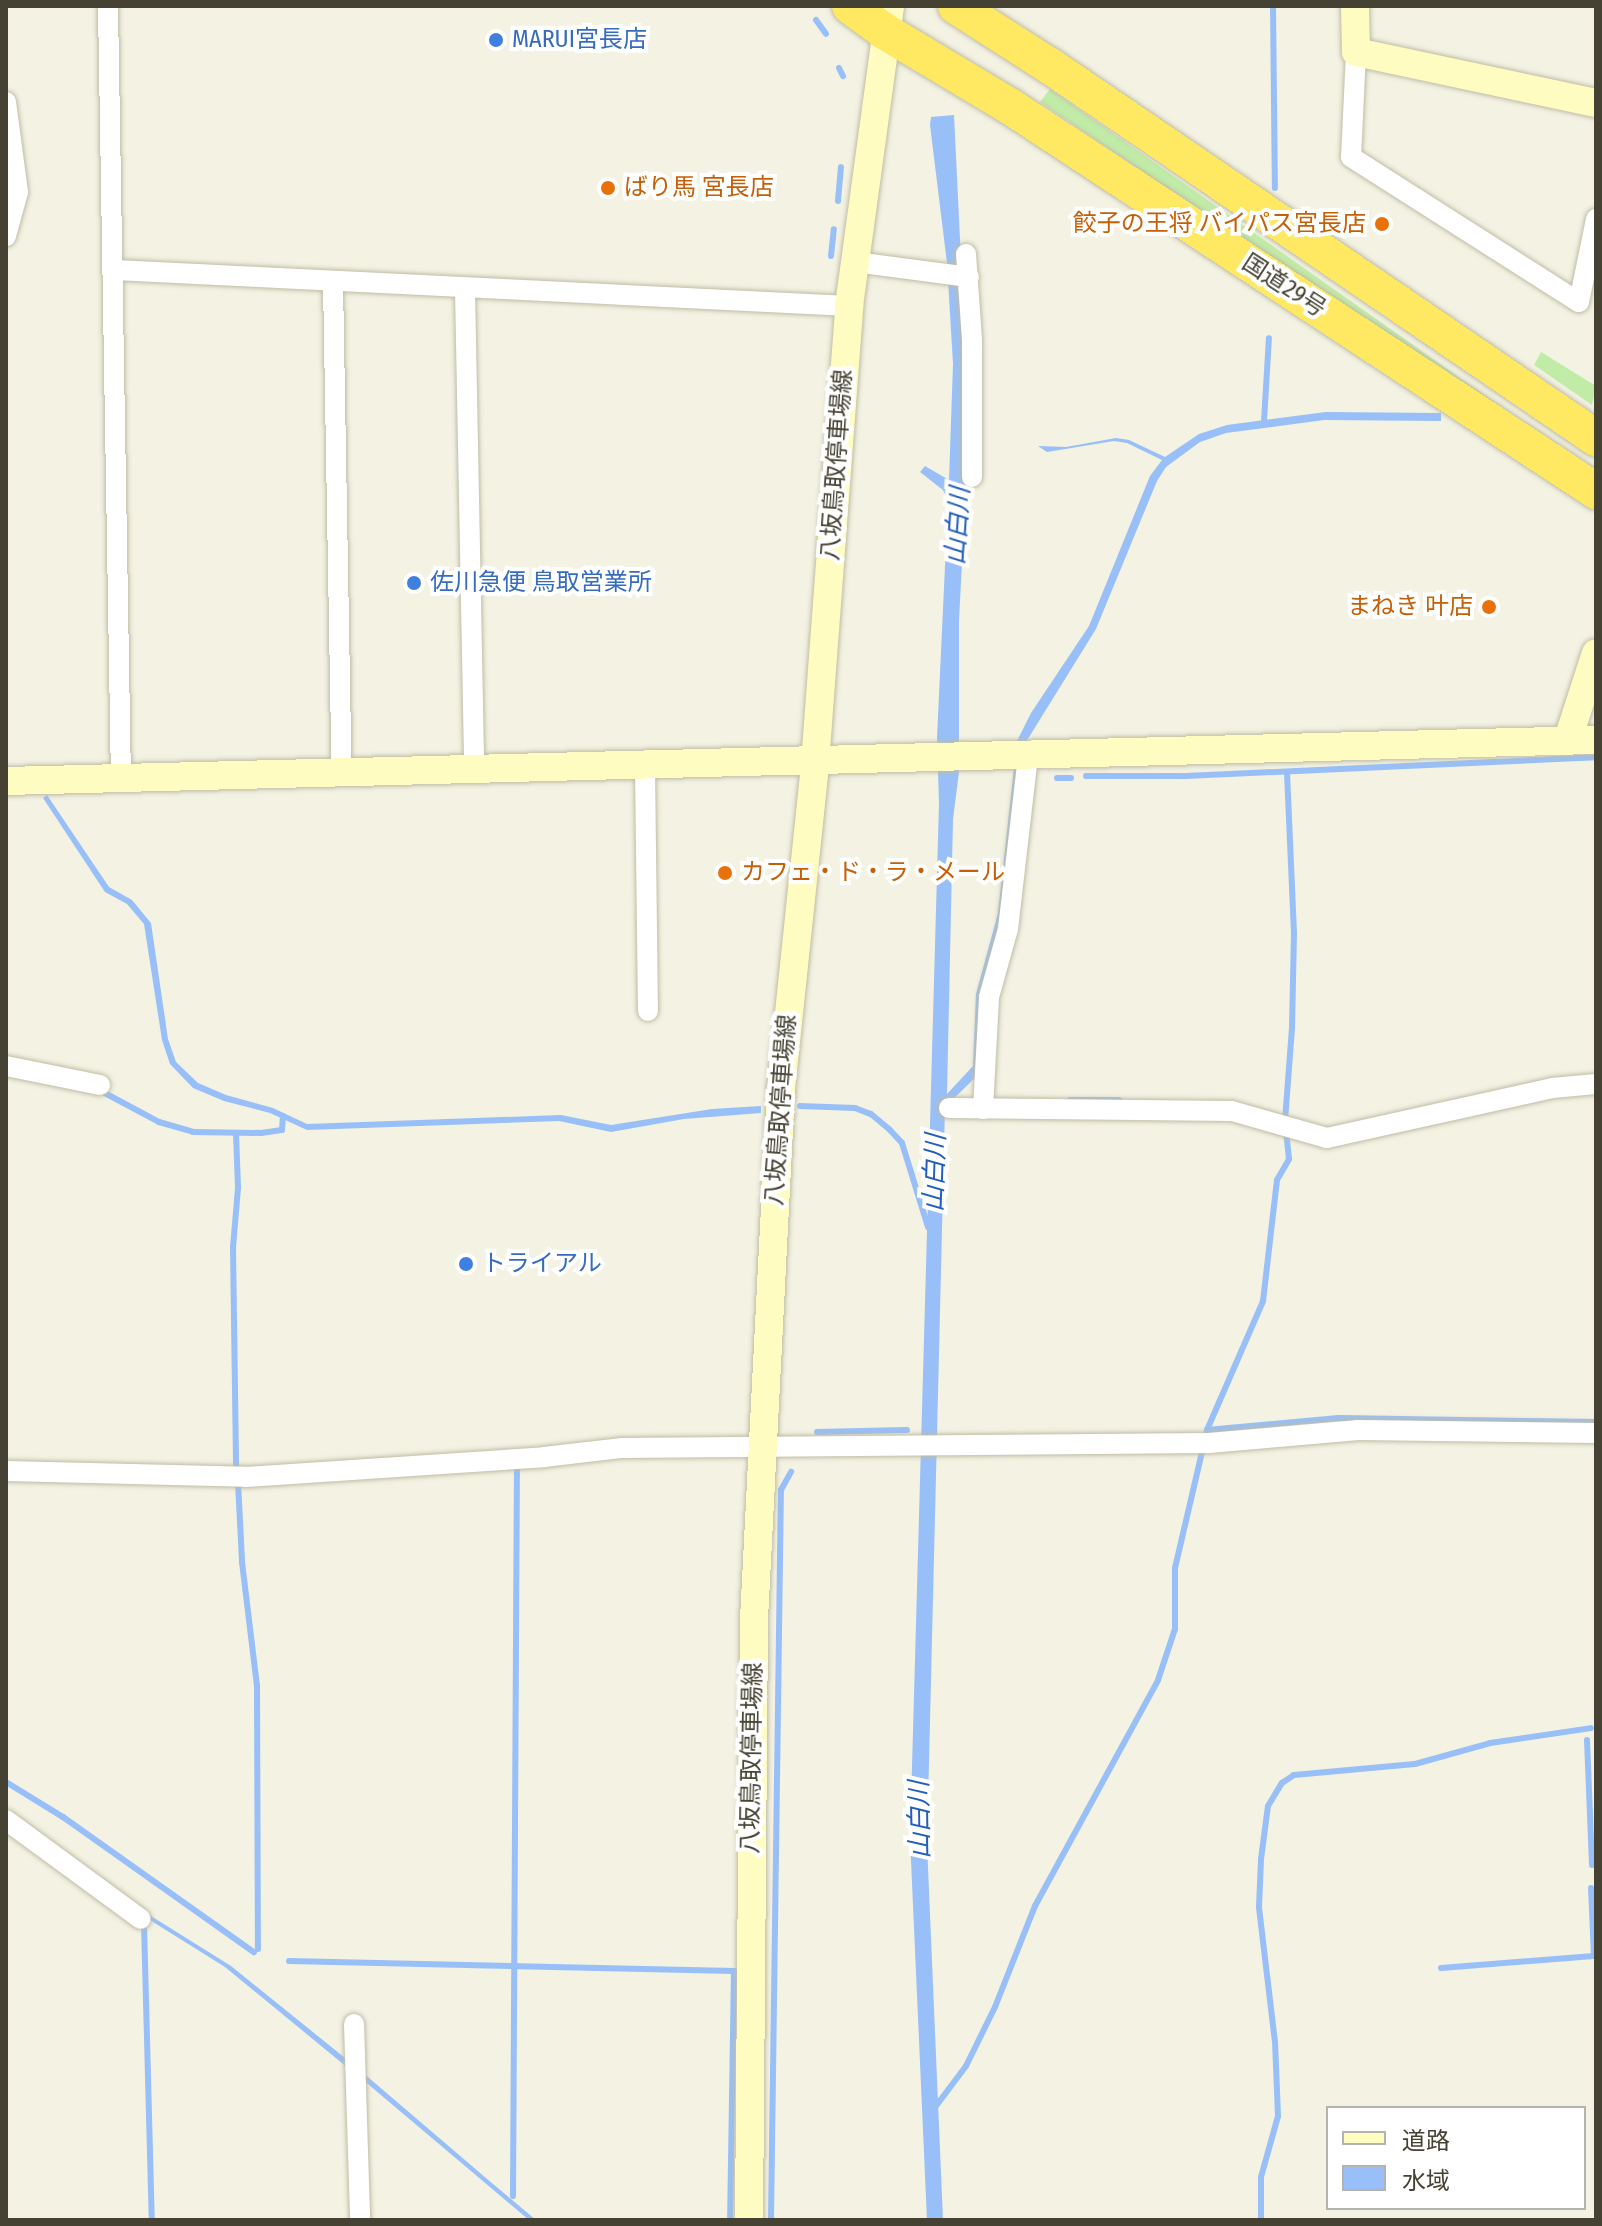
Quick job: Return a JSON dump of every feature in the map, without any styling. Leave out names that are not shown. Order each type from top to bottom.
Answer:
[{"type":"highway","name":"国道29号","points":[[850,6],[887,18],[1011,107],[1596,491]]},
{"type":"highway","name":"国道29号","points":[[956,6],[1050,66],[1596,438]]},
{"type":"main road","points":[[1355,6],[1356,52],[1596,103]]},
{"type":"main road","name":"八坂鳥取停車場線","points":[[749,2220],[754,1619],[781,1089],[806,818],[815,763],[849,306],[887,18]]},
{"type":"main road","points":[[6,781],[815,763],[1582,740],[1596,653]]},
{"type":"street","points":[[108,6],[115,270],[121,778]]},
{"type":"street","points":[[1356,52],[1351,157],[1579,302],[1596,219]]},
{"type":"street","points":[[6,102],[18,192],[6,236]]},
{"type":"street","points":[[966,254],[974,418],[972,477]]},
{"type":"street","points":[[855,262],[969,277]]},
{"type":"street","points":[[115,270],[849,306]]},
{"type":"street","points":[[333,281],[342,774]]},
{"type":"street","points":[[465,289],[474,771]]},
{"type":"street","points":[[983,1109],[989,997],[1008,929],[1028,756]]},
{"type":"street","points":[[645,767],[648,1011]]},
{"type":"street","points":[[6,1066],[100,1085]]},
{"type":"street","points":[[949,1108],[1232,1111],[1327,1138],[1552,1088],[1596,1084]]},
{"type":"street","points":[[6,1471],[246,1477],[544,1457],[622,1448],[1209,1443],[1358,1430],[1596,1433]]},
{"type":"street","points":[[6,1820],[141,1919]]},
{"type":"street","points":[[354,2024],[360,2220]]},
{"type":"green space","points":[[1050,89],[1504,409],[1498,413],[1040,102]]},
{"type":"green space","points":[[1541,352],[1596,386],[1592,405],[1534,365]]},
{"type":"water","name":"山白川","points":[[954,115],[969,425],[959,621],[959,772],[953,819],[947,1094],[973,1066],[976,994],[998,913],[1017,741],[1031,713],[1089,626],[1150,476],[1162,460],[1127,443],[1114,441],[1047,452],[1038,446],[1066,447],[1116,438],[1129,440],[1165,457],[1199,434],[1227,425],[1326,412],[1441,413],[1441,421],[1324,420],[1226,433],[1200,442],[1166,467],[1157,481],[1096,629],[1026,742],[980,1073],[945,1107],[927,1844],[943,2220],[927,2220],[910,1838],[939,803],[937,738],[948,501],[943,490],[920,472],[925,466],[949,480],[953,364],[947,263],[930,125],[931,117]]},
{"type":"water","points":[[47,795],[109,887],[132,900],[151,923],[168,1039],[176,1062],[198,1083],[226,1095],[273,1108],[307,1124],[561,1115],[611,1125],[712,1109],[761,1106],[761,1113],[684,1119],[611,1132],[559,1121],[307,1130],[270,1113],[224,1101],[193,1088],[170,1064],[162,1040],[144,924],[127,904],[105,892],[43,798]]},
{"type":"water","points":[[6,1809],[151,1916],[231,1966],[350,2062],[348,2068],[225,1967],[129,1907],[6,1815]]},
{"type":"water","points":[[362,2072],[536,2220],[529,2220],[362,2079]]},
{"type":"waterway","points":[[1273,6],[1275,188]]},
{"type":"waterway","points":[[816,20],[826,34]]},
{"type":"waterway","points":[[839,68],[843,76]]},
{"type":"waterway","points":[[838,201],[841,167]]},
{"type":"waterway","points":[[831,256],[834,229]]},
{"type":"waterway","points":[[1264,421],[1269,338]]},
{"type":"waterway","points":[[1086,776],[1185,776],[1596,757]]},
{"type":"waterway","points":[[1285,1121],[1292,1028],[1294,933],[1287,772]]},
{"type":"waterway","points":[[1057,778],[1071,778]]},
{"type":"waterway","points":[[101,1091],[159,1122],[193,1132],[261,1133],[282,1130],[283,1116]]},
{"type":"waterway","points":[[1070,1100],[1119,1100]]},
{"type":"waterway","name":"山白川","points":[[800,1106],[855,1108],[871,1114],[889,1129],[902,1143],[928,1227]]},
{"type":"waterway","points":[[936,2106],[966,2066],[995,2007],[1035,1906],[1158,1680],[1175,1629],[1175,1568],[1207,1430],[1263,1301],[1277,1180],[1289,1159],[1286,1132]]},
{"type":"waterway","points":[[236,1133],[238,1188],[233,1247],[236,1467]]},
{"type":"waterway","points":[[1207,1430],[1338,1418],[1596,1422]]},
{"type":"waterway","points":[[817,1432],[907,1430]]},
{"type":"waterway","points":[[513,2196],[517,1466]]},
{"type":"waterway","points":[[771,2220],[781,1490],[791,1472]]},
{"type":"waterway","points":[[238,1482],[242,1562],[257,1686],[258,1949]]},
{"type":"waterway","points":[[1261,2220],[1261,2177],[1278,2116],[1275,2042],[1259,1907],[1261,1859],[1268,1806],[1282,1783],[1294,1775],[1415,1764],[1490,1743],[1591,1728]]},
{"type":"waterway","points":[[1587,1740],[1592,1865]]},
{"type":"waterway","points":[[6,1782],[63,1817],[254,1952]]},
{"type":"waterway","points":[[1441,1968],[1594,1956],[1591,1888]]},
{"type":"waterway","points":[[144,1924],[152,2220]]},
{"type":"waterway","points":[[289,1961],[734,1971],[730,2220]]},
{"type":"place","name":"MARUI宮長店","points":[[496,40]]},
{"type":"place","name":"ばり馬 宮長店","points":[[608,188]]},
{"type":"place","name":"餃子の王将 バイパス宮長店","points":[[1382,224]]},
{"type":"place","name":"佐川急便 鳥取営業所","points":[[414,583]]},
{"type":"place","name":"まねき 叶店","points":[[1489,607]]},
{"type":"place","name":"カフェ・ド・ラ・メール","points":[[725,873]]},
{"type":"place","name":"トライアル","points":[[466,1264]]}]
